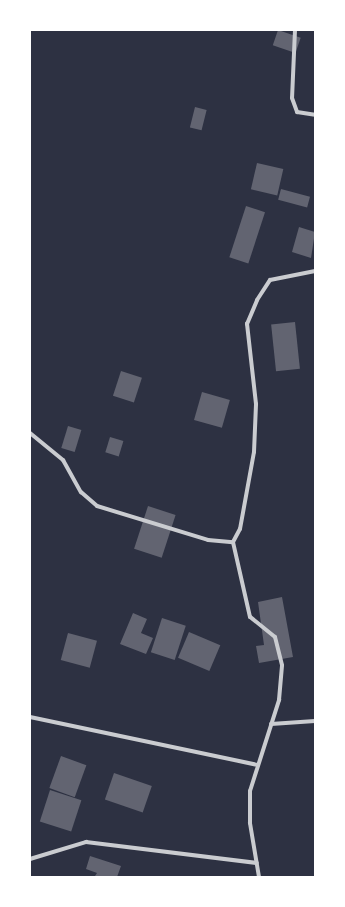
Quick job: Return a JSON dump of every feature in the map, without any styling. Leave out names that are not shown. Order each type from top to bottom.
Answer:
[{"type":"street","points":[[295,30],[292,98],[297,112],[315,115]]},
{"type":"street","points":[[259,877],[250,823],[250,791],[257,765],[279,700],[282,665],[274,637],[250,617],[233,542],[240,530],[254,452],[256,404],[247,324],[256,300],[270,280],[315,271]]},
{"type":"street","points":[[30,433],[63,460],[81,492],[97,506],[208,540],[233,542]]},
{"type":"street","points":[[30,716],[257,765]]},
{"type":"street","points":[[271,724],[315,721]]},
{"type":"street","points":[[30,859],[86,842],[257,863]]},
{"type":"building","points":[[278,30],[301,38],[295,53],[273,45]]},
{"type":"building","points":[[195,107],[207,110],[202,130],[190,127]]},
{"type":"building","points":[[257,163],[283,169],[277,195],[251,189]]},
{"type":"building","points":[[281,189],[310,197],[307,207],[278,200]]},
{"type":"building","points":[[246,206],[265,212],[248,264],[229,257]]},
{"type":"building","points":[[299,227],[315,232],[311,258],[292,252]]},
{"type":"building","points":[[295,322],[300,369],[276,371],[271,325]]},
{"type":"building","points":[[121,371],[142,378],[134,403],[113,396]]},
{"type":"building","points":[[202,392],[230,400],[222,428],[194,420]]},
{"type":"building","points":[[68,426],[81,430],[75,452],[61,448]]},
{"type":"building","points":[[110,437],[123,441],[119,456],[105,452]]},
{"type":"building","points":[[148,506],[176,515],[162,558],[134,549]]},
{"type":"building","points":[[282,597],[293,657],[259,663],[256,646],[264,645],[258,602]]},
{"type":"building","points":[[133,613],[147,619],[141,633],[153,638],[146,654],[120,644]]},
{"type":"building","points":[[162,618],[186,626],[175,660],[151,652]]},
{"type":"building","points":[[189,632],[220,645],[209,671],[178,658]]},
{"type":"building","points":[[68,633],[97,641],[90,668],[61,660]]},
{"type":"building","points":[[61,756],[86,765],[75,797],[49,788]]},
{"type":"building","points":[[114,773],[152,786],[143,812],[105,799]]},
{"type":"building","points":[[50,790],[81,800],[71,832],[40,821]]},
{"type":"building","points":[[90,856],[121,866],[117,877],[98,877],[95,876],[97,873],[86,869]]}]
